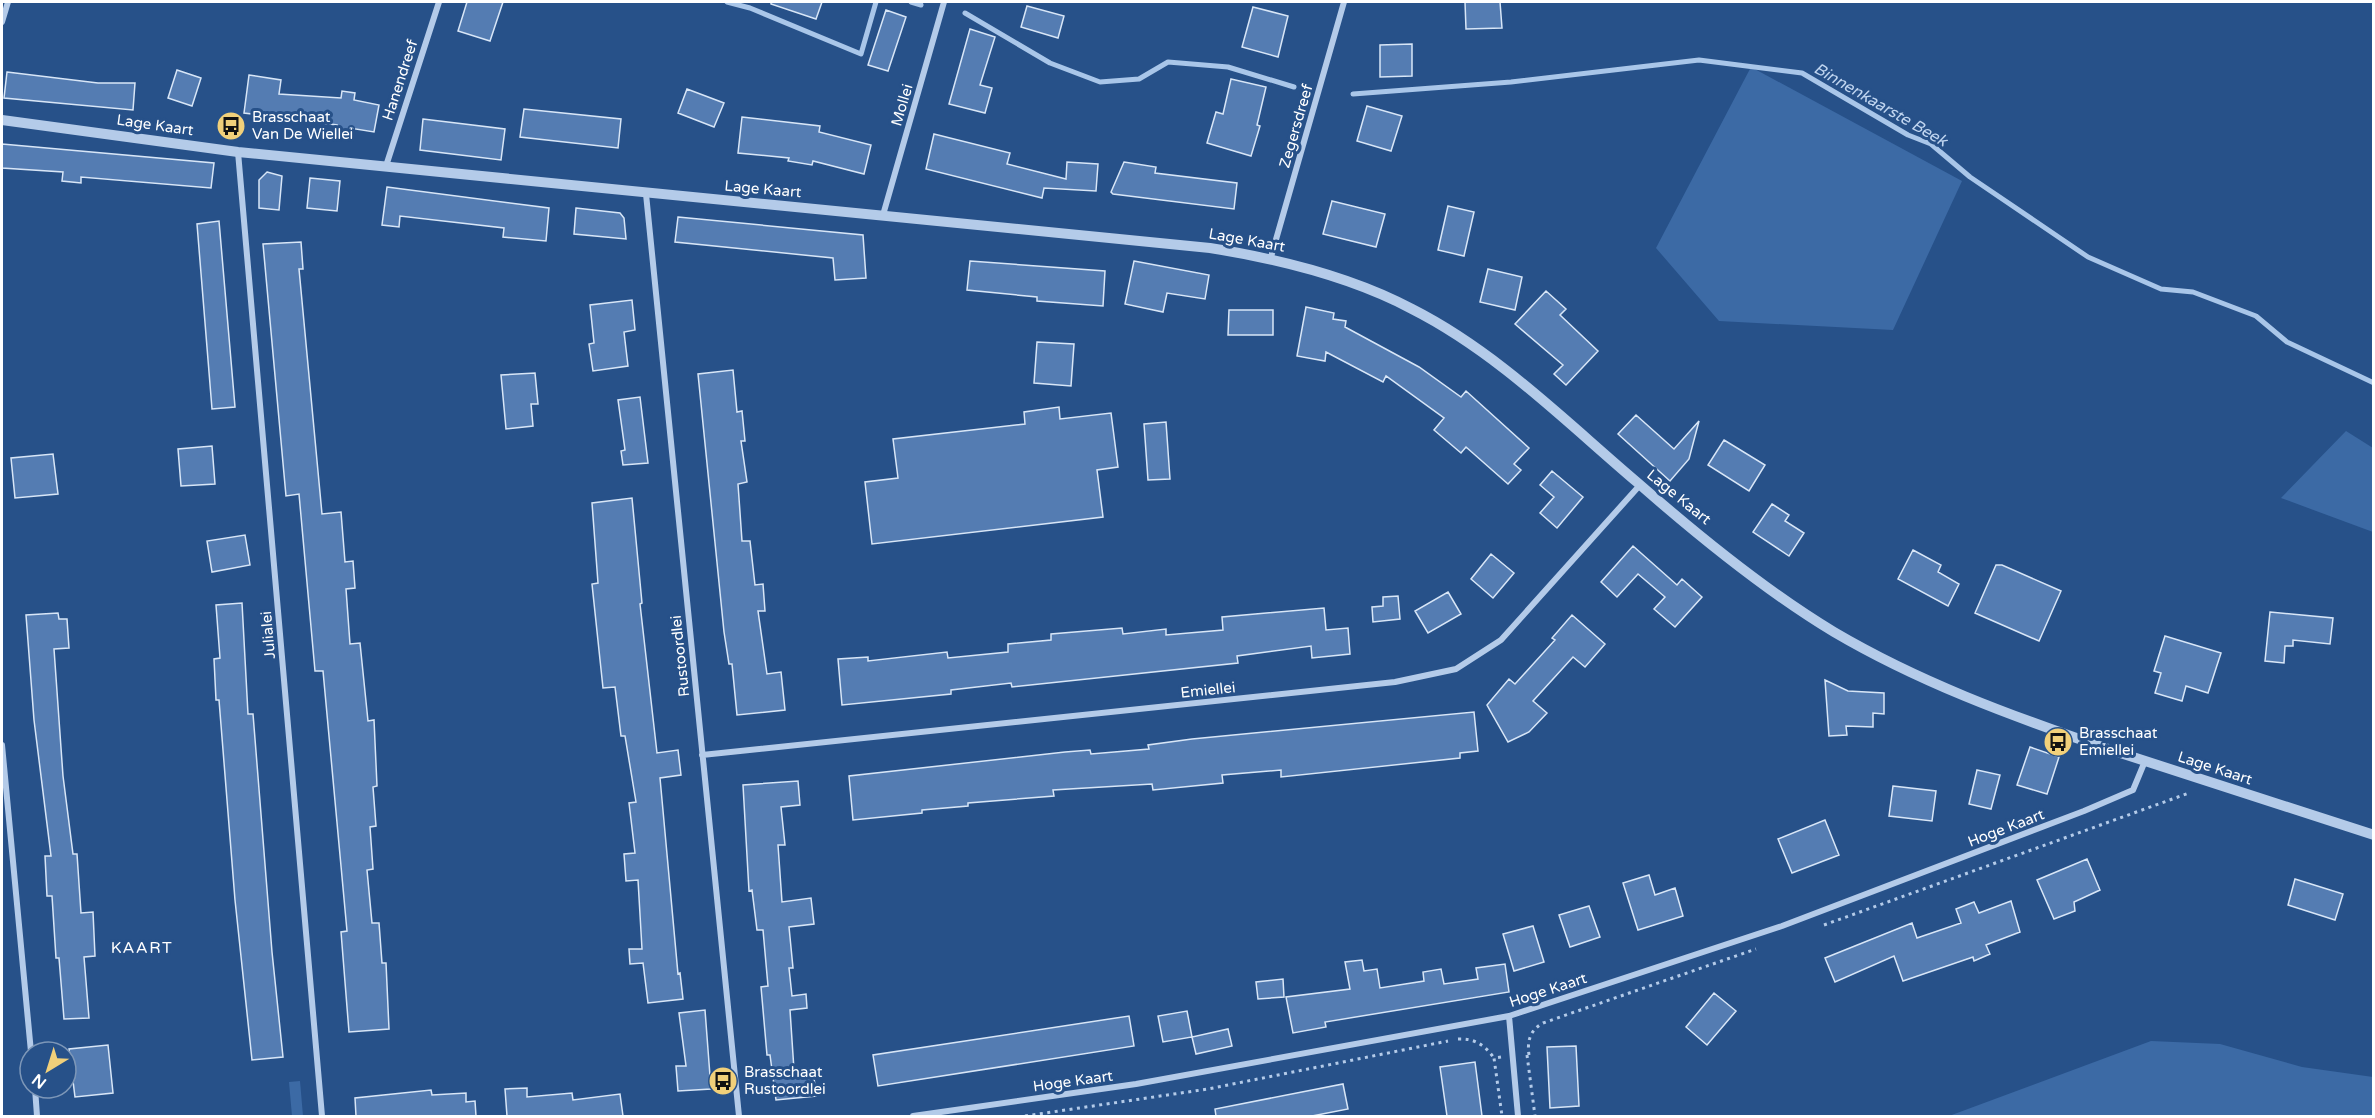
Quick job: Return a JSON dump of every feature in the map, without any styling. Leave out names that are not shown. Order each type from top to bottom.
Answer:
[{"type":"street","points":[[2,22],[8,2]]},
{"type":"street","name":"Hanendreef","points":[[386,166],[439,2]]},
{"type":"street","name":"Mollei","points":[[883,215],[944,2]]},
{"type":"street","name":"Zegersdreef","points":[[1271,257],[1344,2]]},
{"type":"street","name":"Lage Kaart","points":[[2,120],[238,152],[1210,248],[1271,257],[1377,291],[1416,310],[1477,350],[1540,397],[1640,485],[1760,580],[1832,631],[1924,681],[1989,708],[2373,834]]},
{"type":"street","name":"Julialei","points":[[238,152],[322,1116]]},
{"type":"street","name":"Rustoordlei","points":[[646,194],[740,1116]]},
{"type":"street","name":"Emiellei","points":[[702,755],[1384,684],[1456,669],[1501,640],[1640,485]]},
{"type":"street","points":[[2,746],[30,1040]]},
{"type":"street","name":"Hoge Kaart","points":[[913,1116],[1136,1084],[1509,1016],[1782,926],[2084,811],[2133,790],[2145,761]]},
{"type":"street","points":[[1509,1016],[1518,1116]]},
{"type":"street","points":[[36,1100],[37,1116]]},
{"type":"path","points":[[1814,928],[2189,793]]},
{"type":"path","points":[[1535,1116],[1528,1046],[1532,1031],[1543,1023],[1758,948]]},
{"type":"path","points":[[1025,1116],[1208,1089],[1460,1039],[1480,1044],[1494,1058],[1502,1116]]},
{"type":"path","points":[[1521,1055],[1529,1054]]},
{"type":"path","points":[[1494,1058],[1503,1057]]},
{"type":"shaded area","points":[[1751,67],[1962,181],[1893,330],[1719,321],[1656,248]]},
{"type":"shaded area","points":[[2346,431],[2373,448],[2373,532],[2281,498]]},
{"type":"shaded area","points":[[2151,1041],[2220,1044],[2302,1067],[2373,1077],[2373,1116],[1949,1116]]},
{"type":"shaded area","points":[[300,1081],[303,1116],[292,1116],[289,1082]]},
{"type":"building","points":[[467,2],[503,2],[490,41],[458,31]]},
{"type":"building","points":[[771,2],[822,2],[816,19],[771,4]]},
{"type":"building","points":[[1465,2],[1500,2],[1502,28],[1466,29]]},
{"type":"building","points":[[1027,6],[1064,16],[1058,38],[1021,27]]},
{"type":"building","points":[[1253,7],[1288,16],[1278,57],[1242,47]]},
{"type":"building","points":[[886,10],[906,17],[888,71],[868,65]]},
{"type":"building","points":[[970,29],[995,37],[980,85],[992,88],[985,113],[949,104]]},
{"type":"building","points":[[1412,44],[1412,76],[1380,77],[1380,45]]},
{"type":"building","points":[[177,70],[201,78],[192,106],[168,98]]},
{"type":"building","points":[[7,72],[98,83],[135,83],[133,110],[4,98]]},
{"type":"building","points":[[249,75],[281,80],[279,94],[341,98],[342,91],[355,93],[354,100],[379,105],[374,132],[350,128],[348,139],[335,137],[337,125],[244,113]]},
{"type":"building","points":[[1231,79],[1266,87],[1257,125],[1260,126],[1251,156],[1207,143],[1216,112],[1223,114]]},
{"type":"building","points":[[687,89],[724,103],[714,127],[678,113]]},
{"type":"building","points":[[1367,106],[1402,116],[1391,151],[1357,141]]},
{"type":"building","points":[[524,109],[621,119],[618,148],[520,137]]},
{"type":"building","points":[[742,117],[820,126],[819,132],[871,145],[864,174],[813,161],[812,165],[788,161],[789,158],[738,153]]},
{"type":"building","points":[[423,119],[505,129],[501,160],[420,150]]},
{"type":"building","points":[[934,134],[1010,153],[1007,164],[1066,179],[1067,162],[1098,164],[1096,191],[1044,188],[1042,198],[926,169]]},
{"type":"building","points":[[2,144],[214,163],[211,188],[81,177],[81,183],[62,181],[63,172],[2,168]]},
{"type":"building","points":[[1124,162],[1156,167],[1155,173],[1237,183],[1234,209],[1113,194],[1111,192]]},
{"type":"building","points":[[267,172],[282,176],[279,210],[259,208],[259,180]]},
{"type":"building","points":[[310,178],[340,181],[337,211],[307,208]]},
{"type":"building","points":[[387,187],[549,208],[546,241],[503,237],[504,228],[400,216],[399,227],[382,225]]},
{"type":"building","points":[[1332,201],[1385,214],[1376,247],[1323,234]]},
{"type":"building","points":[[1448,206],[1474,212],[1464,256],[1438,250]]},
{"type":"building","points":[[576,208],[620,213],[624,218],[626,239],[574,234]]},
{"type":"building","points":[[678,217],[863,235],[866,278],[835,280],[833,258],[675,242]]},
{"type":"building","points":[[219,221],[235,407],[212,409],[197,224]]},
{"type":"building","points":[[301,242],[303,269],[299,269],[322,514],[341,512],[345,562],[353,561],[355,588],[346,589],[350,644],[360,643],[368,721],[374,720],[377,786],[373,787],[376,826],[370,827],[373,869],[367,870],[372,923],[379,923],[382,963],[386,963],[389,1029],[349,1032],[341,932],[347,931],[323,671],[315,671],[299,494],[286,496],[263,244]]},
{"type":"building","points":[[970,261],[1105,271],[1103,306],[1037,301],[1037,297],[967,290]]},
{"type":"building","points":[[1134,261],[1209,275],[1205,299],[1167,293],[1163,312],[1125,304]]},
{"type":"building","points":[[1488,269],[1522,277],[1515,310],[1480,302]]},
{"type":"building","points":[[1546,291],[1566,309],[1560,315],[1598,351],[1566,385],[1554,374],[1563,365],[1515,324]]},
{"type":"building","points":[[632,300],[635,330],[624,332],[628,366],[593,371],[589,344],[594,343],[590,305]]},
{"type":"building","points":[[1306,307],[1334,313],[1333,319],[1346,321],[1345,327],[1419,367],[1461,397],[1466,391],[1529,448],[1514,464],[1521,470],[1508,484],[1466,447],[1461,453],[1434,430],[1444,418],[1386,376],[1383,382],[1326,352],[1325,361],[1297,356]]},
{"type":"building","points":[[1229,310],[1273,310],[1273,335],[1228,335]]},
{"type":"building","points":[[1037,342],[1074,344],[1071,386],[1034,383]]},
{"type":"building","points":[[733,370],[737,412],[742,411],[745,441],[741,441],[747,482],[738,484],[742,541],[750,541],[755,585],[763,584],[765,611],[758,611],[767,674],[781,672],[785,710],[737,715],[732,664],[729,664],[724,632],[698,374]]},
{"type":"building","points":[[535,373],[538,404],[531,404],[533,426],[506,429],[501,375]]},
{"type":"building","points":[[640,397],[648,463],[623,465],[621,451],[625,450],[618,400]]},
{"type":"building","points":[[1059,407],[1060,419],[1111,413],[1118,467],[1097,470],[1103,517],[872,544],[865,482],[898,478],[893,439],[1025,424],[1024,412]]},
{"type":"building","points":[[1636,415],[1674,449],[1699,421],[1689,459],[1670,481],[1618,434]]},
{"type":"building","points":[[1166,422],[1170,479],[1148,480],[1144,424]]},
{"type":"building","points":[[1724,440],[1765,465],[1749,491],[1708,465]]},
{"type":"building","points":[[212,446],[215,484],[181,486],[178,449]]},
{"type":"building","points":[[53,454],[58,494],[15,498],[11,458]]},
{"type":"building","points":[[1552,471],[1583,497],[1557,528],[1540,513],[1554,497],[1540,485]]},
{"type":"building","points":[[632,498],[642,603],[640,604],[657,753],[678,750],[681,775],[660,778],[678,974],[680,973],[683,999],[648,1003],[643,963],[630,964],[629,949],[642,949],[638,880],[626,881],[624,854],[635,853],[629,803],[636,802],[625,736],[621,736],[615,687],[603,688],[592,584],[598,583],[592,503]]},
{"type":"building","points":[[1772,504],[1789,515],[1785,521],[1804,533],[1789,556],[1753,532]]},
{"type":"building","points":[[245,535],[250,565],[212,572],[207,541]]},
{"type":"building","points":[[1633,546],[1677,585],[1682,579],[1702,597],[1675,627],[1654,609],[1665,597],[1638,574],[1617,597],[1601,582]]},
{"type":"building","points":[[1913,550],[1941,565],[1938,572],[1959,584],[1948,606],[1898,579]]},
{"type":"building","points":[[1491,554],[1514,573],[1493,598],[1471,579]]},
{"type":"building","points":[[1996,565],[2002,565],[2061,591],[2039,641],[1975,613]]},
{"type":"building","points":[[1448,592],[1461,614],[1428,633],[1415,611]]},
{"type":"building","points":[[1398,596],[1400,619],[1373,622],[1372,607],[1383,606],[1383,597]]},
{"type":"building","points":[[242,603],[248,714],[253,714],[272,952],[283,1057],[252,1060],[235,900],[219,700],[216,700],[214,659],[220,658],[216,605]]},
{"type":"building","points":[[1324,608],[1326,630],[1348,628],[1350,654],[1312,658],[1311,646],[1237,656],[1238,663],[1012,687],[1011,683],[951,690],[951,694],[842,705],[838,659],[868,657],[868,661],[947,652],[948,658],[1008,652],[1008,644],[1051,640],[1051,634],[1122,628],[1123,634],[1166,629],[1166,635],[1223,630],[1222,617]]},
{"type":"building","points":[[2270,612],[2333,618],[2330,644],[2293,640],[2293,646],[2285,646],[2284,663],[2265,661]]},
{"type":"building","points":[[58,613],[59,619],[67,619],[69,648],[54,649],[63,776],[73,854],[77,854],[81,913],[93,912],[95,956],[84,957],[89,1018],[64,1019],[59,958],[56,958],[52,896],[47,896],[45,856],[51,856],[34,720],[26,615]]},
{"type":"building","points":[[1572,615],[1605,644],[1585,667],[1573,657],[1533,701],[1547,713],[1529,732],[1508,742],[1487,705],[1509,679],[1515,684],[1555,640],[1552,638]]},
{"type":"building","points":[[2165,636],[2221,653],[2208,693],[2186,686],[2182,701],[2155,693],[2161,673],[2154,671]]},
{"type":"building","points":[[1825,680],[1848,691],[1884,693],[1884,714],[1873,713],[1873,727],[1846,726],[1847,735],[1829,736]]},
{"type":"building","points":[[1474,712],[1478,751],[1460,753],[1460,758],[1281,777],[1281,770],[1222,775],[1223,783],[1153,790],[1152,784],[1053,790],[1054,796],[968,803],[968,806],[922,810],[922,813],[853,820],[849,776],[1065,752],[1090,750],[1091,754],[1149,749],[1148,745],[1192,739]]},
{"type":"building","points":[[2030,747],[2059,757],[2047,794],[2017,785]]},
{"type":"building","points":[[1977,770],[2000,775],[1991,809],[1969,804]]},
{"type":"building","points":[[798,781],[800,805],[781,807],[785,845],[778,845],[782,902],[811,898],[814,924],[789,927],[793,968],[789,968],[792,996],[806,994],[807,1008],[790,1010],[794,1070],[813,1068],[816,1096],[776,1100],[770,1055],[767,1055],[761,987],[768,986],[763,930],[757,930],[752,890],[749,891],[743,785]]},
{"type":"building","points":[[1893,786],[1936,791],[1932,821],[1889,816]]},
{"type":"building","points":[[1825,820],[1839,855],[1792,873],[1778,839]]},
{"type":"building","points":[[2087,859],[2100,890],[2074,902],[2075,911],[2054,919],[2037,880]]},
{"type":"building","points":[[1649,875],[1655,895],[1675,888],[1683,916],[1638,930],[1623,883]]},
{"type":"building","points":[[2295,879],[2343,894],[2335,920],[2288,905]]},
{"type":"building","points":[[2011,901],[2020,932],[1986,945],[1990,954],[1974,961],[1973,957],[1903,981],[1894,956],[1835,982],[1825,958],[1912,923],[1917,938],[1961,923],[1956,909],[1974,902],[1979,913]]},
{"type":"building","points":[[1589,906],[1600,937],[1570,947],[1559,915]]},
{"type":"building","points":[[1533,926],[1544,962],[1514,971],[1503,934]]},
{"type":"building","points":[[1362,960],[1364,971],[1377,969],[1380,988],[1424,981],[1423,972],[1441,969],[1444,984],[1478,979],[1476,968],[1505,964],[1509,992],[1325,1022],[1326,1027],[1293,1033],[1286,997],[1350,989],[1345,962]]},
{"type":"building","points":[[1283,979],[1284,997],[1258,999],[1256,982]]},
{"type":"building","points":[[1714,993],[1736,1011],[1707,1045],[1686,1027]]},
{"type":"building","points":[[705,1010],[711,1089],[678,1091],[676,1066],[686,1066],[679,1013]]},
{"type":"building","points":[[1187,1011],[1192,1037],[1163,1042],[1158,1016]]},
{"type":"building","points":[[1129,1016],[1134,1046],[878,1086],[873,1055]]},
{"type":"building","points":[[1228,1029],[1232,1046],[1196,1054],[1192,1037]]},
{"type":"building","points":[[108,1045],[113,1093],[78,1097],[78,1048]]},
{"type":"building","points":[[1576,1046],[1579,1106],[1550,1108],[1547,1047]]},
{"type":"building","points":[[1475,1062],[1482,1116],[1447,1116],[1440,1067]]},
{"type":"building","points":[[1343,1084],[1348,1109],[1312,1116],[1216,1116],[1215,1109]]},
{"type":"building","points":[[527,1088],[527,1097],[572,1093],[573,1100],[620,1094],[623,1116],[507,1116],[505,1089]]},
{"type":"building","points":[[431,1090],[432,1095],[466,1093],[466,1102],[475,1101],[476,1116],[356,1116],[355,1098]]},
{"type":"waterway","name":"Binnenkaarste Beek","points":[[727,2],[750,8],[861,54],[876,2]]},
{"type":"waterway","name":"Binnenkaarste Beek","points":[[911,2],[921,5]]},
{"type":"waterway","name":"Binnenkaarste Beek","points":[[965,13],[1050,63],[1100,82],[1139,79],[1168,62],[1228,67],[1294,87]]},
{"type":"waterway","name":"Binnenkaarste Beek","points":[[1353,94],[1511,82],[1699,60],[1802,73],[1908,135],[1931,144],[1970,177],[2088,257],[2161,289],[2193,292],[2256,316],[2287,342],[2374,383]]},
{"type":"place","name":"Brasschaat Van De Wiellei","points":[[231,126]]},
{"type":"place","name":"Brasschaat Emiellei","points":[[2058,742]]},
{"type":"place","name":"Brasschaat Rustoordlei","points":[[723,1081]]},
{"type":"district","name":"KAART","points":[[142,947]]}]
